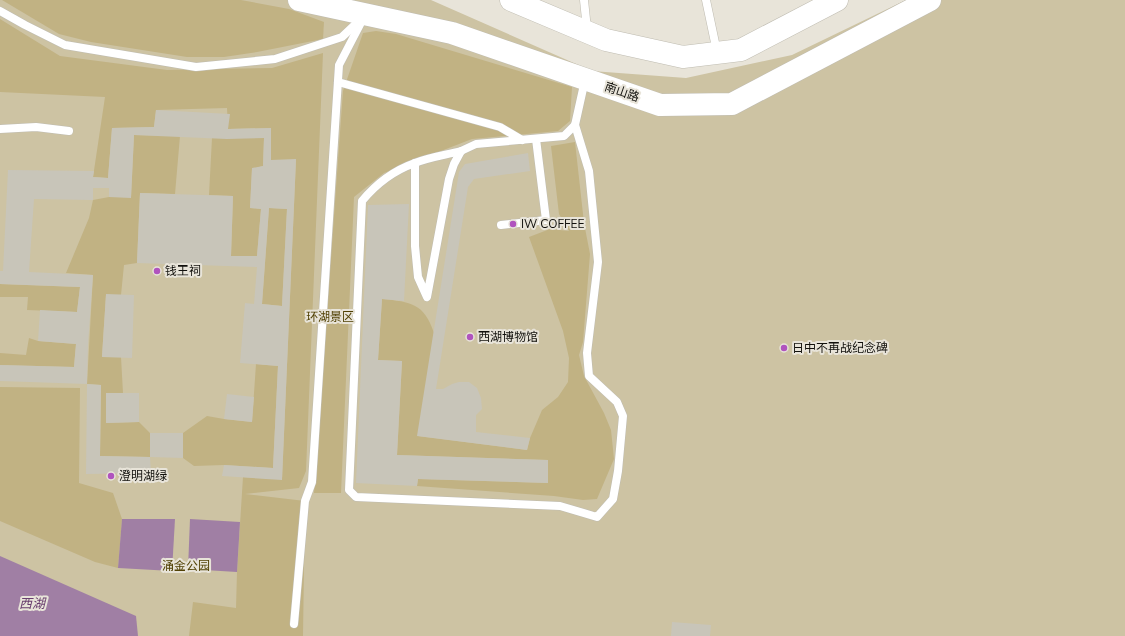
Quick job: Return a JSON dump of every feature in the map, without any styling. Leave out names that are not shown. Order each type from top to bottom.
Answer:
[{"type":"main road","name":"南山路","points":[[299,0],[452,33],[660,105],[732,104],[930,0]]},
{"type":"main road","points":[[511,0],[606,40],[683,57],[741,50],[838,0]]},
{"type":"lane","points":[[584,0],[587,32]]},
{"type":"lane","points":[[706,0],[718,52]]},
{"type":"lane","points":[[0,11],[25,25],[66,44],[196,66],[275,59],[342,37],[366,14]]},
{"type":"lane","points":[[294,624],[305,501],[312,482],[339,65],[366,14]]},
{"type":"lane","points":[[575,125],[564,136],[476,144],[461,151],[415,163],[389,176],[371,190],[362,201],[349,490],[356,497],[560,506],[597,516],[613,499],[618,471],[623,416],[617,402],[589,376],[587,353],[598,262],[588,171],[575,125],[585,80]]},
{"type":"lane","points":[[338,82],[500,127],[523,140]]},
{"type":"lane","points":[[0,129],[36,126],[69,130]]},
{"type":"lane","points":[[501,225],[546,220],[536,139]]},
{"type":"lane","points":[[415,163],[415,246],[418,276],[426,297],[449,179],[454,164],[461,151]]},
{"type":"green space","name":"环湖景区","points":[[0,0],[431,0],[592,71],[686,78],[792,55],[906,0],[1125,0],[1125,636],[0,636]]},
{"type":"green space","points":[[2,0],[241,0],[289,9],[324,22],[323,39],[224,57],[187,57],[91,42],[59,34]]},
{"type":"green space","points":[[0,19],[60,56],[167,70],[272,68],[323,53],[306,471],[299,488],[245,494],[305,501],[303,636],[189,636],[193,602],[236,608],[243,477],[282,479],[296,160],[271,160],[271,128],[228,129],[227,108],[156,110],[154,127],[112,128],[108,178],[93,177],[105,97],[0,92]]},
{"type":"green space","points":[[376,31],[396,34],[572,87],[570,121],[558,131],[472,139],[384,173],[354,197],[341,493],[314,493],[343,91],[363,33]]},
{"type":"green space","points":[[134,135],[180,136],[175,194],[140,193],[137,263],[124,265],[121,295],[106,295],[102,356],[121,357],[123,393],[106,393],[106,423],[139,422],[150,433],[150,457],[100,456],[101,385],[87,384],[93,275],[66,273],[89,218],[93,200],[109,197],[131,197]]},
{"type":"green space","points":[[212,138],[264,138],[263,166],[252,169],[250,208],[261,209],[257,256],[231,256],[233,196],[209,195]]},
{"type":"green space","points":[[575,142],[584,223],[590,254],[583,342],[579,355],[584,376],[604,413],[611,430],[614,459],[597,499],[583,500],[554,496],[417,486],[418,479],[548,483],[548,460],[397,455],[402,361],[378,360],[382,299],[401,301],[415,306],[426,315],[434,333],[418,436],[527,450],[530,438],[542,410],[558,397],[568,382],[569,358],[563,331],[529,237],[550,229],[569,231],[559,214],[551,146]]},
{"type":"green space","points":[[269,208],[287,209],[282,306],[262,304]]},
{"type":"green space","points":[[0,284],[80,287],[77,312],[27,310],[28,297],[0,297]]},
{"type":"green space","points":[[29,338],[38,341],[76,344],[74,367],[0,365],[0,353],[26,355]]},
{"type":"green space","points":[[256,364],[278,366],[273,468],[224,465],[194,466],[183,458],[183,433],[207,416],[252,422]]},
{"type":"green space","points":[[0,387],[80,388],[79,483],[113,493],[122,519],[118,568],[95,562],[0,521]]},
{"type":"water","points":[[122,519],[175,519],[172,571],[118,568]]},
{"type":"water","points":[[190,519],[240,522],[237,572],[188,569]]},
{"type":"water","name":"西湖","points":[[0,556],[136,616],[138,636],[0,636]]},
{"type":"building","points":[[156,110],[230,114],[228,129],[271,128],[271,160],[296,159],[282,480],[222,476],[224,465],[273,468],[278,366],[240,363],[245,303],[254,304],[257,267],[137,263],[140,193],[233,196],[231,256],[257,256],[261,209],[250,208],[252,168],[263,166],[264,138],[227,139],[134,135],[131,198],[109,197],[109,188],[93,188],[93,200],[34,199],[29,272],[93,275],[87,384],[0,381],[0,365],[74,367],[76,344],[38,341],[40,310],[77,312],[80,287],[0,284],[0,271],[3,271],[8,170],[94,171],[93,177],[108,178],[112,128],[154,127]],"holes":[[[269,208],[287,209],[282,306],[262,304]]]},
{"type":"building","points":[[528,153],[530,171],[474,179],[468,187],[436,389],[443,389],[459,382],[469,382],[477,388],[481,398],[482,409],[476,415],[476,432],[530,438],[527,450],[417,436],[459,172],[465,164]]},
{"type":"building","points":[[409,204],[404,301],[382,299],[378,360],[402,361],[397,455],[548,460],[548,483],[418,479],[417,486],[356,483],[368,205]]},
{"type":"building","points":[[106,294],[134,295],[132,358],[102,357]]},
{"type":"building","points":[[87,384],[101,385],[100,456],[150,457],[151,473],[86,474]]},
{"type":"building","points":[[106,393],[139,393],[139,422],[106,423]]},
{"type":"building","points":[[227,394],[254,397],[252,422],[224,419]]},
{"type":"building","points":[[150,433],[183,433],[183,458],[150,457]]},
{"type":"building","points":[[672,622],[711,625],[710,636],[671,636]]},
{"type":"place","name":"IW COFFEE","points":[[513,224]]},
{"type":"place","name":"钱王祠","points":[[157,271]]},
{"type":"place","name":"西湖博物馆","points":[[470,337]]},
{"type":"place","name":"日中不再战纪念碑","points":[[784,348]]},
{"type":"place","name":"澄明湖绿","points":[[111,476]]},
{"type":"park label","name":"涌金公园","points":[[186,566]]}]
